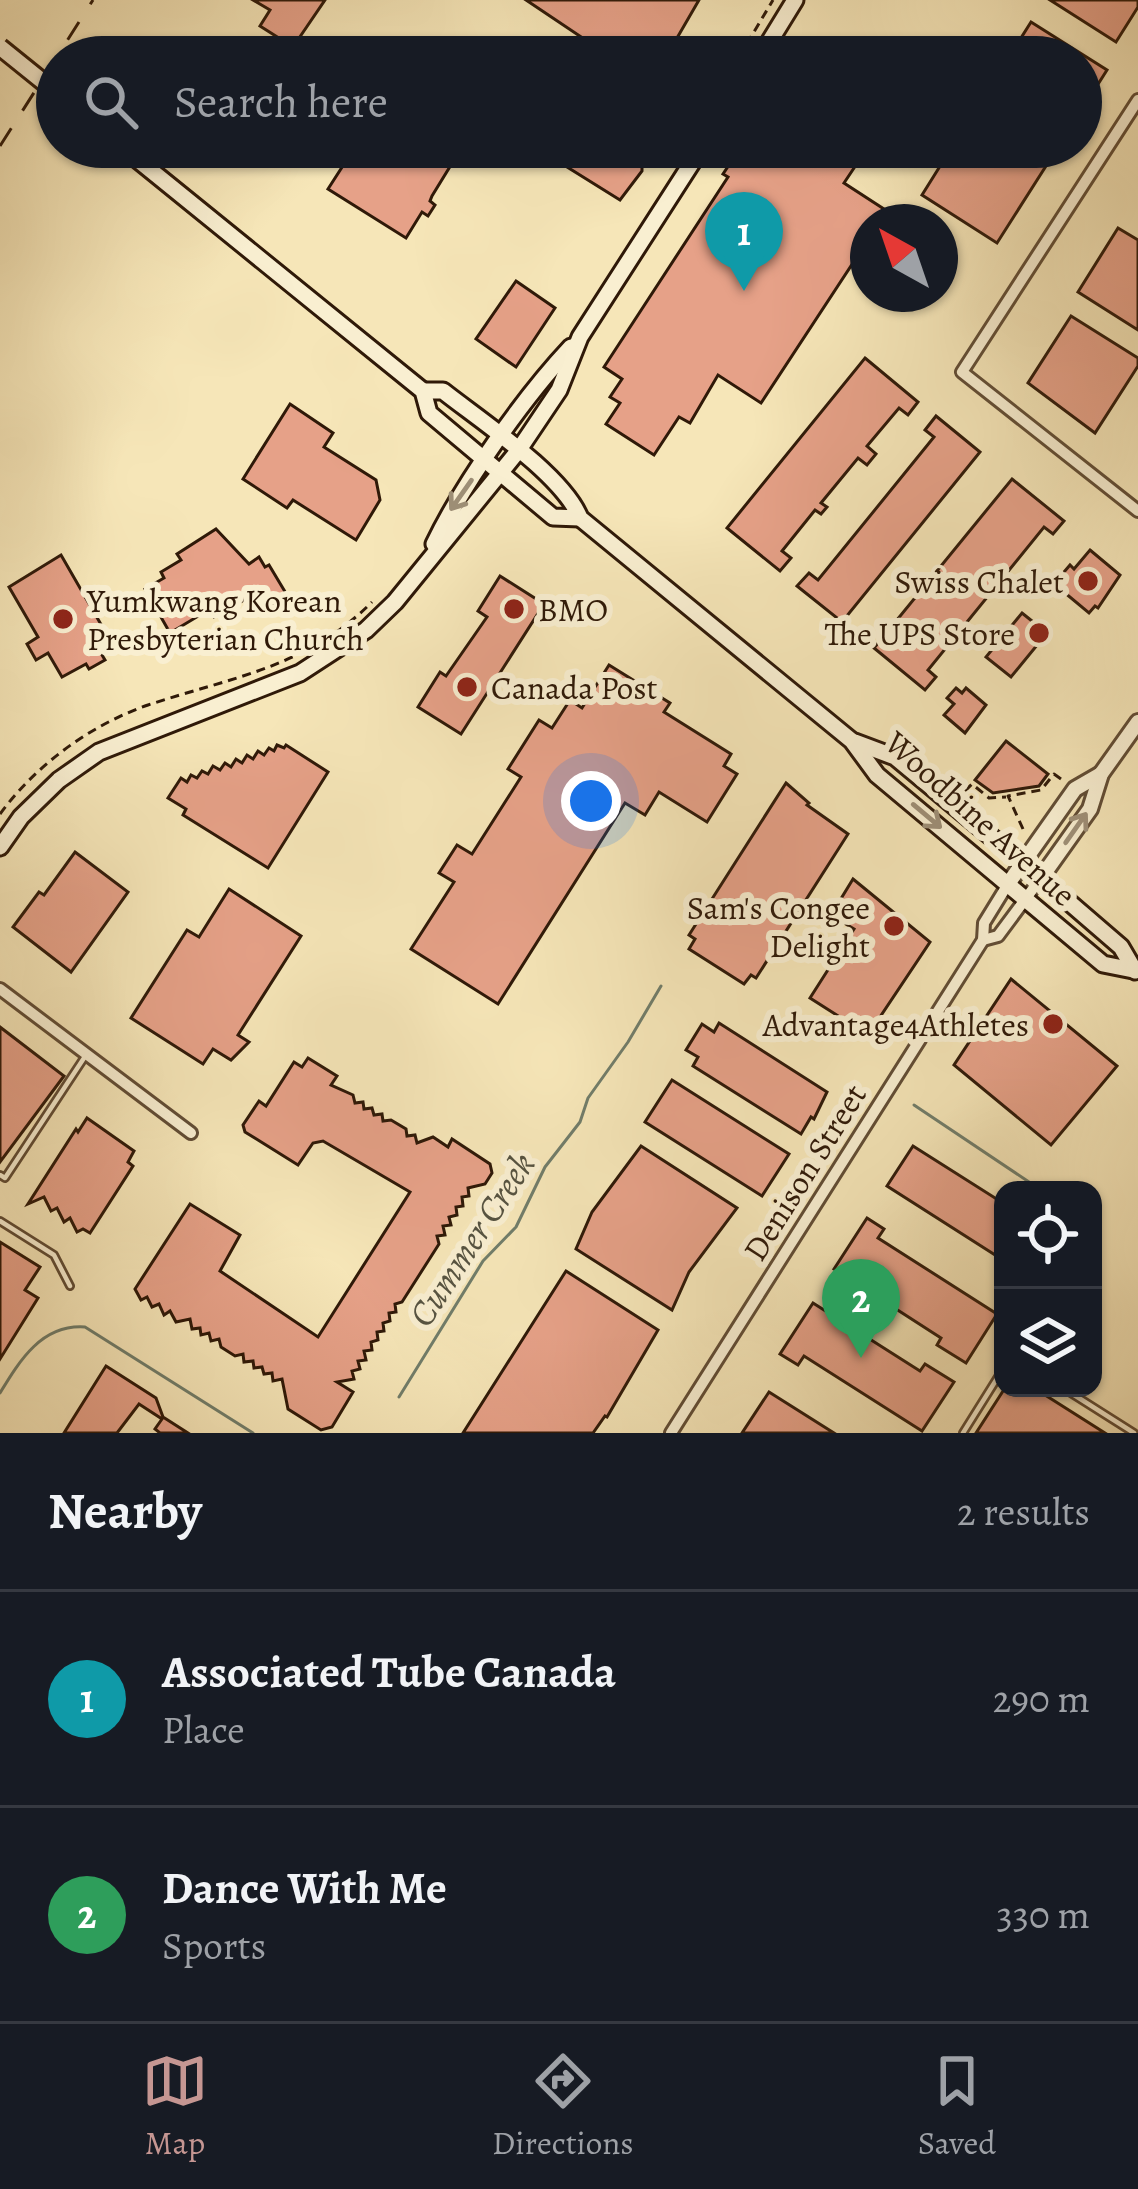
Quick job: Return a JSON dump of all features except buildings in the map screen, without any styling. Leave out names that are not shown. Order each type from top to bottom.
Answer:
[{"type":"main road","points":[[773,36],[795,0]]},
{"type":"main road","points":[[0,47],[36,76]]},
{"type":"main road","name":"Woodbine Avenue","points":[[148,168],[423,391],[429,413],[553,517],[580,518]]},
{"type":"main road","points":[[428,557],[450,512],[544,375],[580,337],[689,168]]},
{"type":"main road","points":[[0,847],[21,817],[58,780],[99,752],[300,673],[331,656],[395,602],[428,557],[502,475],[559,391],[580,337]]},
{"type":"main road","name":"Woodbine Avenue","points":[[423,391],[443,391],[572,496],[580,518],[852,741],[877,775],[1103,964],[1136,972]]},
{"type":"main road","name":"Woodbine Avenue","points":[[852,741],[895,757],[1121,946],[1136,972]]},
{"type":"street","points":[[1102,156],[1138,100]]},
{"type":"street","points":[[1094,168],[962,372],[1138,511]]},
{"type":"street","name":"Denison Street","points":[[983,940],[998,936],[1041,878],[1090,809],[1101,774],[1138,722]]},
{"type":"street","name":"Denison Street","points":[[670,1433],[983,940],[984,923],[1022,862],[1075,789],[1101,774]]},
{"type":"street","points":[[0,989],[191,1133]]},
{"type":"lane","points":[[0,1174],[5,1178],[86,1054]]},
{"type":"lane","points":[[0,1221],[54,1255],[70,1286]]},
{"type":"lane","points":[[963,1433],[994,1383]]},
{"type":"lane","points":[[1077,1397],[1134,1433]]},
{"type":"path","points":[[752,36],[773,0]]},
{"type":"path","points":[[0,814],[54,758],[88,734],[147,706],[273,667],[325,639],[372,602]]},
{"type":"path","points":[[965,791],[972,784],[989,797],[1008,796],[1041,790],[1054,774],[1061,779]]},
{"type":"path","points":[[1008,796],[1023,829]]},
{"type":"waterway","name":"Cummer Creek","points":[[399,1397],[483,1261],[516,1227],[545,1167],[580,1122],[588,1098],[661,986]]},
{"type":"waterway","name":"Cummer Creek","points":[[914,1105],[1028,1181]]},
{"type":"waterway","name":"Cummer Creek","points":[[0,1393],[24,1357],[44,1338],[56,1331],[85,1327],[253,1433]]},
{"type":"railway","points":[[70,36],[93,0]]},
{"type":"railway","points":[[0,146],[36,89]]},
{"type":"place","name":"Associated Tube Canada","points":[[744,291]]},
{"type":"place","name":"Swiss Chalet","points":[[1088,581]]},
{"type":"place","name":"BMO","points":[[514,609]]},
{"type":"place","name":"Yumkwang Korean Presbyterian Church","points":[[63,619]]},
{"type":"place","name":"The UPS Store","points":[[1039,633]]},
{"type":"place","name":"Canada Post","points":[[467,687]]},
{"type":"place","name":"Sam's Congee Delight","points":[[894,926]]},
{"type":"place","name":"Advantage4Athletes","points":[[1053,1024]]},
{"type":"place","name":"Dance With Me","points":[[861,1358]]}]
